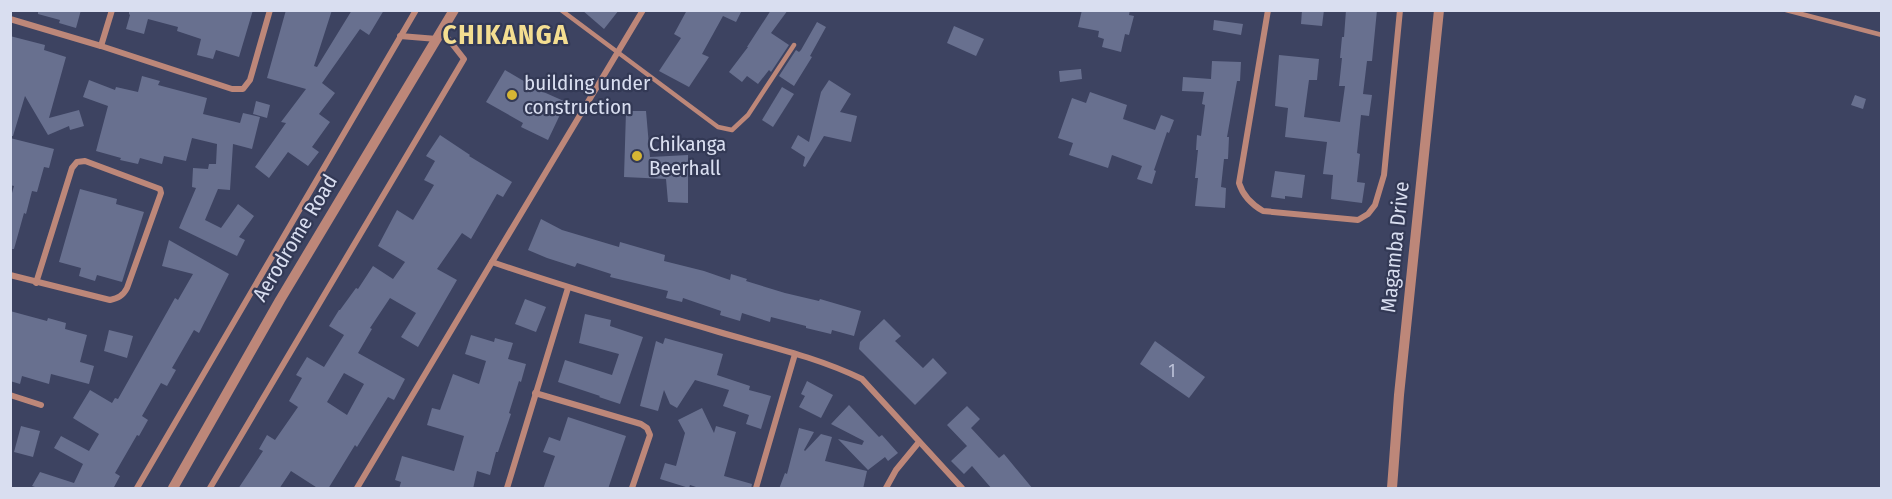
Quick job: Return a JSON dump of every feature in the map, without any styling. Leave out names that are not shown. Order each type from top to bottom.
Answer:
[{"type":"street","points":[[101,46],[112,10]]},
{"type":"street","points":[[10,19],[232,89],[243,88],[250,80],[270,10]]},
{"type":"street","points":[[137,489],[416,10]]},
{"type":"street","name":"Aerodrome Road","points":[[173,489],[280,300],[454,10]]},
{"type":"street","points":[[357,489],[643,10]]},
{"type":"street","points":[[1268,10],[1239,183],[1242,192],[1263,211],[1358,220],[1376,205],[1384,175],[1400,10]]},
{"type":"street","name":"Magamba Drive","points":[[1392,489],[1399,395],[1439,10]]},
{"type":"street","points":[[210,489],[464,59],[440,35],[400,36]]},
{"type":"street","points":[[10,275],[36,283],[110,300],[124,294],[161,193],[160,189],[85,161],[77,162],[72,168],[36,283]]},
{"type":"street","points":[[492,261],[568,288],[843,369],[862,379],[962,489]]},
{"type":"street","points":[[507,489],[568,288]]},
{"type":"street","points":[[756,489],[795,354]]},
{"type":"street","points":[[535,393],[641,424],[647,428],[650,435],[632,489]]},
{"type":"street","points":[[10,395],[41,405]]},
{"type":"street","points":[[886,489],[897,470],[919,442]]},
{"type":"lane","points":[[561,10],[718,127],[732,130],[748,116],[794,45]]},
{"type":"lane","points":[[1786,10],[1881,34]]},
{"type":"building","points":[[38,10],[81,10],[76,28],[59,23],[60,20],[38,14]]},
{"type":"building","points":[[129,10],[253,10],[239,57],[216,50],[213,59],[197,55],[201,39],[177,31],[178,27],[148,19],[144,34],[126,29]]},
{"type":"building","points":[[286,10],[332,10],[314,66],[317,67],[352,10],[384,10],[369,35],[360,29],[322,83],[335,93],[319,114],[330,122],[312,147],[319,152],[308,166],[288,152],[269,178],[255,167],[286,123],[281,122],[306,89],[267,78]]},
{"type":"building","points":[[582,10],[619,10],[604,29]]},
{"type":"building","points":[[687,10],[742,10],[736,22],[723,16],[702,54],[709,57],[689,87],[659,71],[681,38],[674,34]]},
{"type":"building","points":[[771,10],[788,10],[771,33],[789,45],[771,72],[769,70],[758,84],[747,76],[742,82],[729,72]]},
{"type":"building","points":[[1082,10],[1130,10],[1129,15],[1134,16],[1129,35],[1125,34],[1121,52],[1102,47],[1104,39],[1098,37],[1099,31],[1078,27]]},
{"type":"building","points":[[1302,10],[1324,10],[1322,26],[1301,24]]},
{"type":"building","points":[[1346,10],[1377,10],[1372,61],[1367,61],[1363,94],[1372,95],[1369,116],[1361,115],[1357,153],[1360,154],[1357,182],[1365,183],[1362,203],[1331,199],[1333,175],[1323,174],[1327,142],[1285,137],[1288,108],[1275,106],[1279,55],[1319,59],[1317,80],[1309,80],[1304,117],[1340,122],[1345,86],[1339,86],[1342,58],[1340,58]]},
{"type":"building","points":[[1214,20],[1243,24],[1241,35],[1213,30]]},
{"type":"building","points":[[817,22],[826,27],[810,56],[812,57],[794,86],[779,76],[796,50],[799,52],[801,50]]},
{"type":"building","points":[[954,26],[984,39],[976,56],[947,43]]},
{"type":"building","points":[[10,36],[45,45],[44,50],[66,57],[49,118],[79,110],[84,126],[70,130],[69,126],[48,135],[25,96],[13,136],[10,136]]},
{"type":"building","points":[[1212,61],[1241,62],[1240,81],[1237,81],[1227,137],[1229,137],[1228,159],[1224,159],[1221,187],[1226,188],[1225,208],[1195,206],[1198,178],[1195,178],[1197,135],[1201,136],[1205,105],[1202,104],[1204,92],[1182,91],[1183,77],[1211,79]]},
{"type":"building","points":[[1081,69],[1082,79],[1060,82],[1059,71]]},
{"type":"building","points":[[505,70],[539,90],[566,102],[548,140],[521,127],[523,123],[486,102]]},
{"type":"building","points":[[142,76],[160,81],[158,85],[207,98],[203,114],[240,123],[243,113],[260,117],[252,149],[233,144],[230,190],[218,189],[205,220],[221,228],[238,204],[254,216],[239,237],[245,240],[237,256],[179,228],[196,188],[192,187],[193,168],[208,169],[209,164],[216,164],[217,144],[192,138],[186,161],[164,156],[162,164],[140,158],[138,164],[96,151],[108,106],[83,97],[89,80],[115,90],[116,87],[138,92]]},
{"type":"building","points":[[829,80],[851,94],[840,112],[857,116],[851,142],[824,136],[805,167],[803,166],[805,157],[791,148],[798,135],[809,142],[821,92]]},
{"type":"building","points":[[782,87],[794,94],[773,127],[762,120]]},
{"type":"building","points":[[1090,92],[1127,105],[1123,119],[1155,130],[1161,115],[1174,120],[1169,133],[1167,132],[1154,170],[1156,171],[1152,184],[1137,179],[1142,166],[1112,155],[1108,168],[1069,155],[1073,143],[1058,138],[1072,98],[1086,103]]},
{"type":"building","points":[[1855,95],[1866,99],[1863,109],[1851,105]]},
{"type":"building","points":[[256,101],[270,105],[267,118],[253,114]]},
{"type":"building","name":"Chikanga Beerhall","points":[[626,111],[646,111],[650,157],[688,155],[688,203],[668,202],[666,179],[624,177]]},
{"type":"building","points":[[440,135],[512,182],[503,197],[497,194],[471,239],[462,233],[437,269],[457,280],[418,347],[401,337],[416,313],[390,298],[370,328],[372,329],[358,353],[405,379],[394,400],[388,397],[328,489],[319,489],[291,471],[279,489],[238,489],[263,451],[259,449],[267,435],[275,440],[298,407],[289,401],[302,378],[296,375],[307,357],[324,367],[344,335],[329,326],[339,310],[356,288],[358,289],[373,266],[393,279],[405,262],[378,246],[397,210],[413,220],[434,185],[424,180],[435,161],[426,156]],"holes":[[[344,373],[364,384],[347,415],[327,402]]]},
{"type":"building","points":[[10,138],[54,149],[49,168],[44,167],[37,192],[32,191],[14,249],[10,249],[10,200],[14,186],[10,185]]},
{"type":"building","points":[[1275,171],[1305,175],[1302,198],[1271,197]]},
{"type":"building","points":[[80,189],[117,199],[116,204],[144,212],[122,282],[97,275],[95,281],[79,276],[81,268],[59,262]]},
{"type":"building","points":[[541,219],[562,230],[619,247],[620,242],[665,255],[664,261],[730,280],[731,274],[785,293],[819,301],[820,299],[861,311],[854,336],[832,330],[831,334],[771,317],[770,322],[742,313],[740,321],[720,315],[721,311],[683,298],[682,302],[666,298],[668,291],[610,277],[611,274],[577,263],[575,267],[547,258],[528,250]]},
{"type":"building","points":[[169,240],[229,274],[199,333],[194,330],[172,368],[176,370],[167,386],[161,383],[142,416],[148,420],[115,473],[120,476],[113,489],[41,489],[32,486],[40,472],[74,483],[83,464],[54,448],[61,436],[89,451],[99,434],[73,418],[90,390],[112,403],[115,398],[118,399],[175,298],[178,300],[193,274],[162,266]]},
{"type":"building","points":[[525,299],[546,307],[536,332],[515,324]]},
{"type":"building","points":[[10,311],[47,321],[48,318],[66,323],[65,329],[87,335],[80,362],[94,366],[89,384],[51,374],[49,384],[22,376],[20,384],[10,381]]},
{"type":"building","points":[[585,314],[611,320],[610,326],[643,337],[620,404],[558,382],[565,360],[612,375],[619,354],[579,343]]},
{"type":"building","points":[[884,319],[901,336],[895,341],[923,368],[933,358],[947,373],[915,405],[859,349],[860,342]]},
{"type":"building","points":[[109,330],[133,336],[127,358],[104,351]]},
{"type":"building","points":[[471,335],[494,342],[495,338],[513,343],[508,359],[526,364],[490,475],[477,471],[473,489],[399,489],[401,482],[395,480],[402,456],[454,471],[464,436],[427,425],[432,408],[440,410],[453,374],[479,384],[486,361],[465,354]]},
{"type":"building","points":[[665,338],[723,354],[717,375],[750,386],[749,390],[771,396],[761,429],[746,424],[749,415],[723,406],[729,390],[695,380],[677,408],[670,404],[664,390],[658,411],[640,406],[656,341],[663,344]]},
{"type":"building","points":[[1155,341],[1205,377],[1189,398],[1140,364]]},
{"type":"building","points":[[807,381],[833,395],[821,418],[799,407],[805,396],[801,394]]},
{"type":"building","points":[[849,405],[879,437],[882,435],[898,453],[888,461],[885,457],[868,470],[838,439],[862,445],[864,441],[831,424]]},
{"type":"building","points":[[967,406],[980,419],[971,428],[999,458],[1004,454],[1033,489],[992,489],[972,466],[964,474],[951,461],[967,446],[947,425]]},
{"type":"building","points":[[702,408],[714,433],[716,426],[736,432],[724,476],[752,484],[751,489],[702,489],[690,485],[689,488],[660,479],[665,463],[676,466],[685,433],[678,420]]},
{"type":"building","points":[[568,417],[626,436],[608,489],[543,489],[555,456],[543,452],[549,437],[560,441]]},
{"type":"building","points":[[21,426],[40,431],[33,457],[14,452]]},
{"type":"building","points":[[799,428],[814,432],[805,451],[821,434],[832,437],[825,461],[867,471],[863,489],[779,489],[785,473],[787,474]]},
{"type":"place","name":"building under construction","points":[[512,95]]},
{"type":"place","name":"Chikanga Beerhall","points":[[637,156]]},
{"type":"district","name":"CHIKANGA","points":[[506,35]]}]
